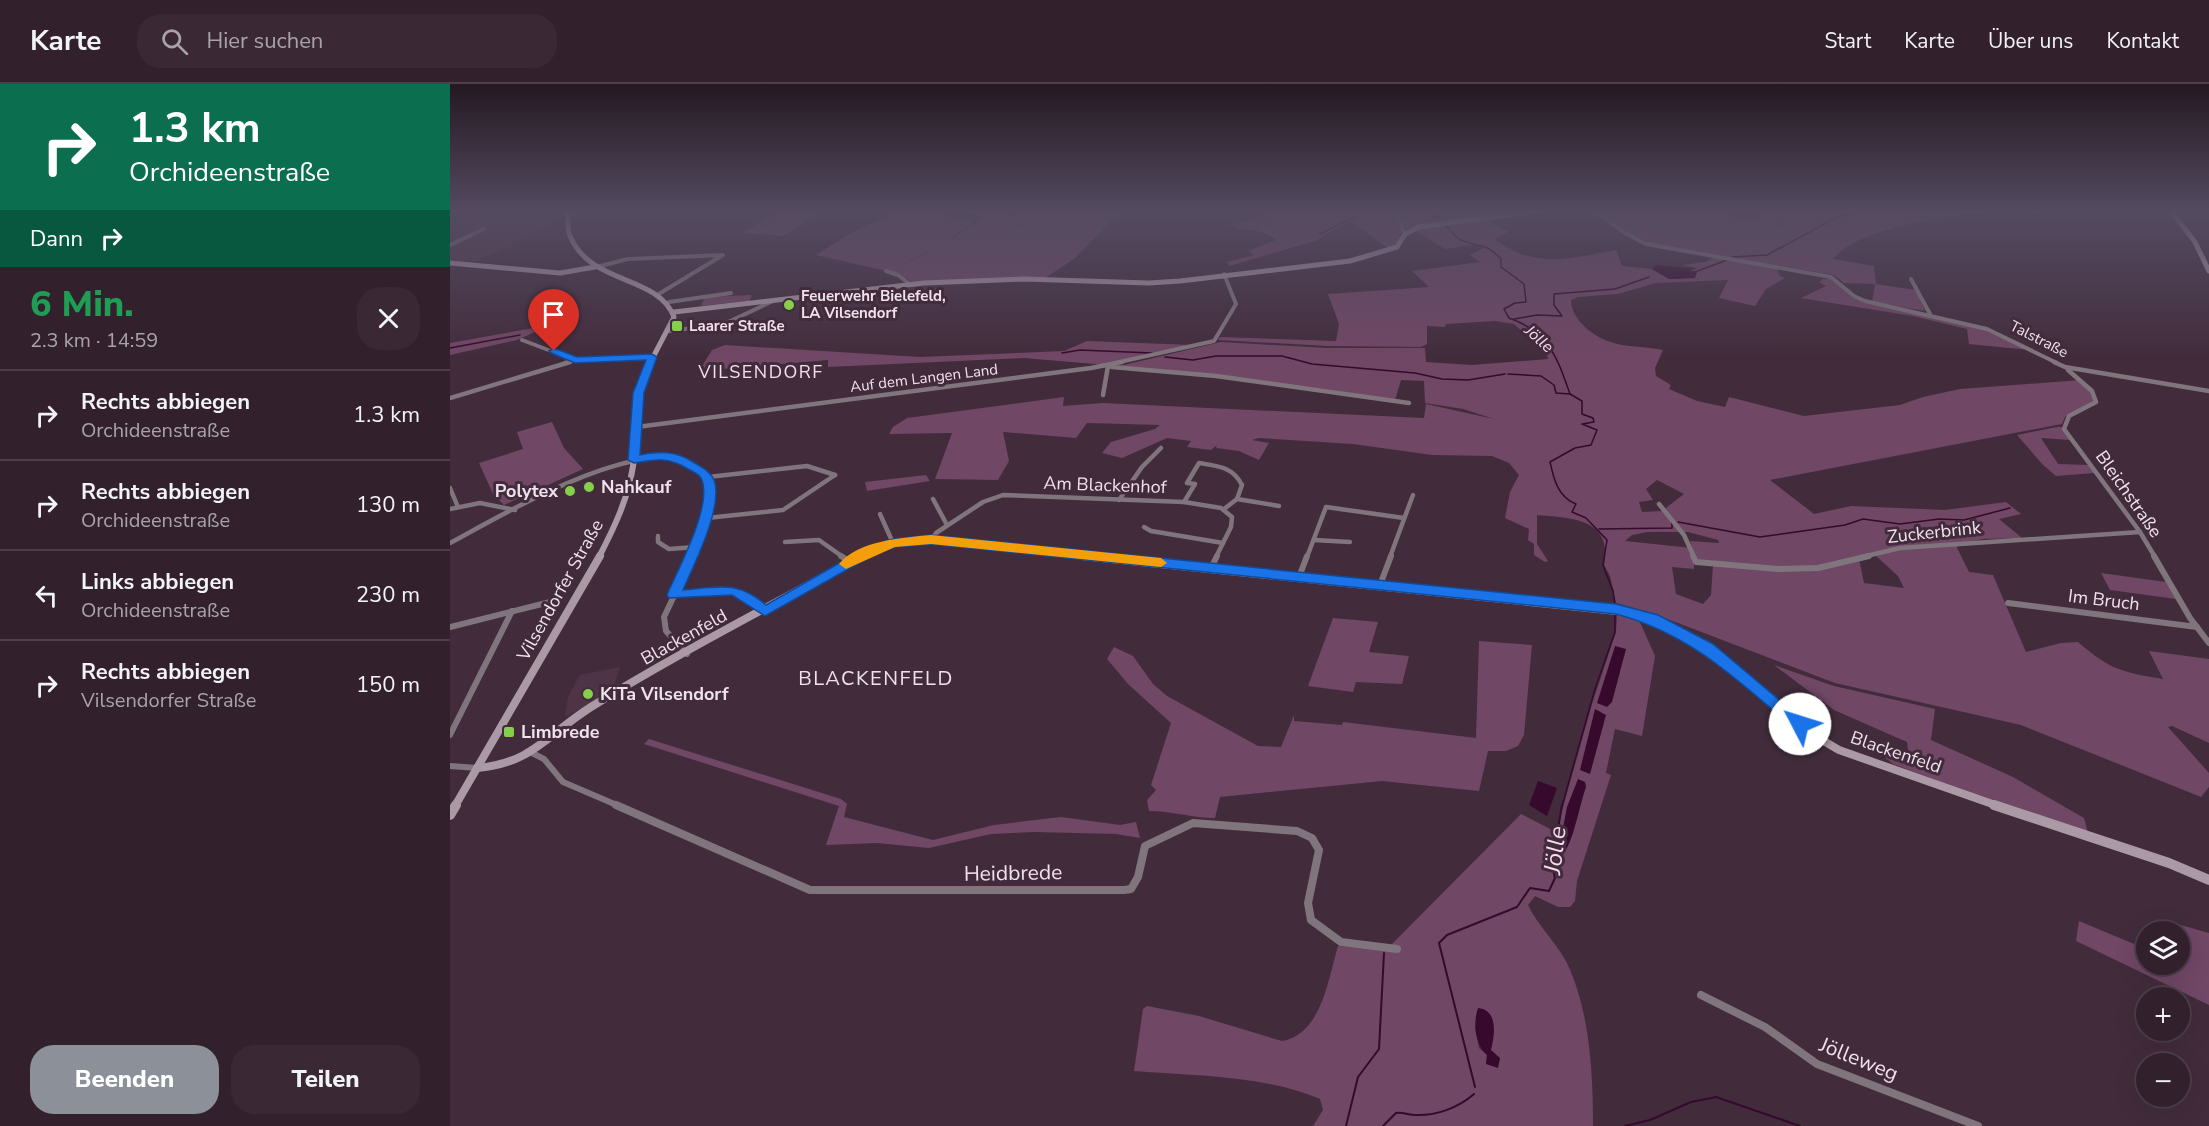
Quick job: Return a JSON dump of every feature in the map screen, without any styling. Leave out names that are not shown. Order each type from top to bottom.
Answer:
[{"type":"street","points":[[586,260],[613,278],[657,294],[669,302],[675,312],[911,285],[1024,279],[1161,283],[1355,260]]},
{"type":"street","points":[[450,263],[560,273],[629,260]]},
{"type":"street","points":[[657,294],[687,279],[716,260]]},
{"type":"street","name":"Talstraße","points":[[1737,260],[1826,276],[1838,280],[1854,296],[1865,301],[1930,314],[1998,333],[2065,367],[2209,390]]},
{"type":"street","points":[[886,271],[898,275],[911,285]]},
{"type":"street","name":"Auf dem Langen Land","points":[[637,427],[1108,366],[1214,341],[1236,304],[1224,274]]},
{"type":"street","points":[[1911,279],[1930,314]]},
{"type":"street","points":[[669,302],[696,296],[731,293]]},
{"type":"street","points":[[669,331],[728,323],[775,300]]},
{"type":"street","name":"Vilsendorfer Straße","points":[[450,814],[608,540],[626,499],[634,460],[640,387],[652,357],[669,331],[675,312]]},
{"type":"street","points":[[522,340],[575,360]]},
{"type":"street","points":[[450,398],[575,360],[652,357]]},
{"type":"street","points":[[1103,395],[1108,366]]},
{"type":"street","name":"Auf dem Langen Land","points":[[1108,366],[1216,376],[1408,403]]},
{"type":"street","name":"Bleichstraße","points":[[2065,367],[2078,376],[2092,391],[2096,402],[2068,416],[2064,429],[2140,532],[2209,643]]},
{"type":"street","points":[[2078,376],[2084,371]]},
{"type":"street","points":[[1119,500],[1142,467],[1161,448]]},
{"type":"street","points":[[450,543],[586,474],[654,456],[676,456],[708,477],[807,466],[835,475],[783,510],[707,518]]},
{"type":"street","points":[[1184,502],[1194,484],[1187,483],[1199,464],[1234,470],[1242,485],[1237,499],[1224,509],[1233,521],[1211,568]]},
{"type":"street","points":[[687,654],[666,631],[663,624],[707,518],[708,477]]},
{"type":"street","points":[[450,488],[458,507]]},
{"type":"street","name":"Am Blackenhof","points":[[931,540],[947,525],[998,495],[1184,502],[1224,509]]},
{"type":"street","points":[[1380,585],[1413,495]]},
{"type":"street","points":[[933,499],[947,525]]},
{"type":"street","points":[[1237,499],[1279,506]]},
{"type":"street","points":[[450,509],[480,503],[515,510]]},
{"type":"street","name":"Zuckerbrink","points":[[1659,504],[1684,535],[1696,562],[1778,569],[1831,567],[1900,548],[1941,547],[1990,540],[2140,532]]},
{"type":"street","points":[[1299,577],[1326,507],[1404,518]]},
{"type":"street","points":[[880,513],[893,543]]},
{"type":"street","points":[[1144,527],[1151,531],[1223,543]]},
{"type":"street","points":[[658,536],[658,542],[669,549],[696,546]]},
{"type":"street","points":[[785,542],[819,540],[850,562]]},
{"type":"street","name":"Blackenfeld","points":[[477,768],[507,765],[530,752],[582,713],[850,562],[893,543],[931,540],[1637,613],[1717,654],[1810,733],[1839,750],[2064,830],[2169,863],[2209,880]]},
{"type":"street","points":[[1314,540],[1350,542]]},
{"type":"street","points":[[674,595],[733,590],[745,594],[765,611]]},
{"type":"street","points":[[450,627],[558,600]]},
{"type":"street","name":"Im Bruch","points":[[2008,603],[2197,627]]},
{"type":"street","points":[[450,735],[512,611]]},
{"type":"street","name":"Heidbrede","points":[[530,752],[544,759],[563,782],[802,888],[815,891],[914,892],[1049,888],[1124,890],[1134,885],[1138,877],[1145,846],[1193,823],[1297,831],[1312,838],[1319,849],[1308,903],[1311,920],[1341,942],[1397,949]]},
{"type":"street","points":[[450,766],[477,768]]},
{"type":"street","name":"Jölleweg","points":[[1701,995],[1765,1027],[1817,1064],[1978,1126]]},
{"type":"shaded area","points":[[450,260],[480,260],[473,263]]},
{"type":"shaded area","points":[[836,260],[911,260],[893,269],[913,260],[1073,260],[1045,278],[913,283],[900,274]]},
{"type":"shaded area","points":[[1236,260],[1251,260],[1229,266],[1227,262]]},
{"type":"shaded area","points":[[1477,260],[1620,260],[1622,266],[1652,269],[1669,279],[1694,278],[1696,273],[1688,271],[1697,268],[1683,265],[1709,260],[1729,260],[1777,268],[1779,275],[1785,278],[1766,289],[1755,306],[1719,298],[1728,280],[1656,283],[1618,294],[1578,297],[1571,300],[1579,320],[1590,332],[1604,340],[1663,350],[1655,368],[1656,376],[1671,385],[1669,389],[1697,401],[1725,407],[1729,397],[1804,416],[1900,405],[1923,397],[1960,389],[2081,380],[2090,391],[2094,401],[2065,417],[2062,424],[1770,480],[1814,514],[1851,506],[1945,510],[2006,502],[2021,514],[1999,519],[2022,538],[1984,539],[1958,544],[1957,548],[1969,572],[1993,575],[2026,652],[2061,643],[2078,642],[2099,659],[2117,668],[2163,679],[2149,651],[2209,659],[2209,743],[2172,726],[2168,727],[2209,773],[2209,787],[2201,797],[2021,725],[1835,683],[1649,612],[1616,603],[1610,576],[1604,565],[1605,549],[1596,529],[1576,520],[1537,515],[1537,544],[1548,561],[1545,562],[1534,555],[1534,544],[1528,540],[1529,529],[1505,518],[1510,492],[1519,475],[1509,463],[1492,456],[1432,455],[1353,444],[1259,438],[1252,440],[1269,443],[1259,460],[1239,451],[1216,448],[1217,445],[1211,450],[1187,447],[1191,441],[1167,438],[1122,458],[1102,453],[1111,442],[1155,429],[1160,425],[1087,423],[1076,438],[1003,432],[1009,461],[998,480],[935,479],[952,433],[889,434],[893,427],[907,418],[1064,397],[1063,406],[1103,403],[1424,418],[1426,404],[1494,419],[1463,409],[1425,403],[1424,381],[1401,380],[1395,400],[1325,389],[1115,367],[1221,342],[1327,348],[1425,348],[1426,362],[1472,365],[1548,359],[1547,354],[1514,324],[1495,321],[1446,324],[1445,327],[1427,326],[1427,344],[1421,347],[1327,346],[1218,340],[1220,337],[1336,341],[1339,324],[1328,294],[1429,287],[1412,271],[1480,262]],"holes":[[[1657,480],[1684,494],[1662,511],[1642,512],[1639,502],[1653,500],[1646,489]],[[1647,532],[1688,532],[1718,540],[1719,543],[1690,541],[1692,548],[1625,541],[1632,535]],[[1875,555],[1898,576],[1904,588],[1864,583],[1859,559]],[[1694,563],[1713,565],[1711,595],[1703,604],[1676,594],[1672,567],[1694,569]]]},
{"type":"shaded area","points":[[1745,260],[1837,260],[1874,266],[1876,284],[1916,290],[1925,311],[1872,302],[1875,284],[1844,283],[1834,275]]},
{"type":"shaded area","points":[[1656,265],[1698,269],[1689,270],[1697,272],[1695,278],[1669,279],[1652,269]]},
{"type":"shaded area","points":[[1823,279],[1833,279],[1852,297],[1983,329],[2030,350],[1969,344],[1967,329],[1913,316],[1801,298],[1826,286],[1819,282]]},
{"type":"shaded area","points":[[752,296],[749,301],[701,306],[705,297]]},
{"type":"shaded area","points":[[539,327],[542,329],[517,340],[450,355],[450,343]]},
{"type":"shaded area","points":[[1087,341],[1193,345],[1106,365],[1024,358],[828,367],[828,360],[699,371],[712,350],[725,345],[920,357],[1064,351]]},
{"type":"shaded area","points":[[552,422],[564,448],[583,469],[504,505],[493,494],[479,463],[523,449],[517,432]]},
{"type":"shaded area","points":[[2062,427],[2070,440],[2041,438],[2058,464],[2089,465],[2094,473],[2056,476],[2043,465],[2017,435]]},
{"type":"shaded area","points":[[926,475],[930,481],[867,491],[865,482]]},
{"type":"shaded area","points":[[2101,573],[2166,582],[2176,599],[2110,590]]},
{"type":"shaded area","points":[[1617,613],[1634,615],[1638,618],[1655,656],[1642,736],[1615,729],[1606,773],[1611,775],[1577,881],[1575,901],[1570,907],[1558,907],[1535,896],[1528,905],[1567,963],[1581,1002],[1589,1043],[1593,1126],[1313,1126],[1323,1110],[1320,1099],[1298,1091],[1228,1078],[1134,1071],[1143,1009],[1147,1006],[1199,1016],[1282,1041],[1295,1036],[1315,1017],[1326,989],[1338,946],[1399,953],[1399,946],[1391,945],[1521,814],[1558,833],[1560,818],[1592,704],[1616,632]],"holes":[[[1477,1015],[1494,1031],[1486,1064],[1487,1055],[1479,1048],[1475,1028]]]},
{"type":"shaded area","points":[[1333,618],[1378,622],[1369,652],[1409,656],[1402,684],[1356,682],[1353,692],[1308,686]]},
{"type":"shaded area","points":[[1479,641],[1532,645],[1524,735],[1518,746],[1506,751],[1488,751],[1479,791],[1382,781],[1220,797],[1215,818],[1149,811],[1147,800],[1156,790],[1151,785],[1171,723],[1128,684],[1107,659],[1114,647],[1133,656],[1153,684],[1167,696],[1258,746],[1281,747],[1294,715],[1294,721],[1342,725],[1343,722],[1476,738]]},
{"type":"shaded area","points":[[1615,646],[1626,649],[1612,702],[1607,707],[1597,703]]},
{"type":"shaded area","points":[[1774,665],[1834,686],[1935,709],[1931,740],[2013,777],[2084,818],[2088,833],[2032,816],[1893,764],[1883,756],[1881,750],[1905,757],[1909,756],[1907,742],[1834,710]]},
{"type":"shaded area","name":"KiTa Vilsendorf","points":[[620,667],[612,692],[565,717],[568,697],[580,675]]},
{"type":"shaded area","points":[[1595,709],[1606,715],[1590,774],[1580,770]]},
{"type":"shaded area","points":[[649,739],[841,799],[847,804],[844,817],[933,840],[994,825],[1061,817],[1120,825],[1136,822],[1140,838],[1116,834],[1035,832],[991,834],[929,848],[877,843],[826,845],[839,806],[644,744]]},
{"type":"shaded area","points":[[1578,779],[1585,782],[1586,787],[1574,830],[1565,851],[1559,849],[1567,807]]},
{"type":"shaded area","points":[[1538,781],[1557,788],[1547,816],[1529,805]]},
{"type":"shaded area","points":[[2079,921],[2136,945],[2136,970],[2076,941]]},
{"type":"shaded area","points":[[2190,928],[2209,933],[2209,1005],[2190,996],[2190,987],[2172,987],[2147,975],[2190,975]]},
{"type":"shaded area","points":[[1478,1008],[1489,1013],[1494,1024],[1491,1050],[1500,1058],[1498,1068],[1486,1064],[1487,1055],[1480,1045],[1475,1026]]},
{"type":"waterway","name":"Jölle","points":[[1501,260],[1501,267],[1524,284],[1526,302],[1515,303],[1504,309],[1509,318],[1534,331],[1550,347],[1561,368],[1570,394]]},
{"type":"waterway","points":[[1695,272],[1727,260]]},
{"type":"waterway","points":[[1514,319],[1537,315],[1562,316],[1554,305],[1554,294],[1615,289],[1649,277]]},
{"type":"waterway","points":[[450,348],[520,335]]},
{"type":"waterway","points":[[1062,353],[1080,350],[1152,353]]},
{"type":"waterway","points":[[1165,357],[1193,360],[1216,356],[1282,356],[1312,364],[1415,373],[1442,379],[1468,380],[1505,374]]},
{"type":"waterway","points":[[1508,374],[1541,376],[1554,385],[1556,393],[1570,394]]},
{"type":"waterway","name":"Jölle","points":[[1570,394],[1582,401],[1582,414],[1593,418],[1594,422],[1582,424],[1597,430],[1591,445],[1575,448],[1550,462],[1555,481],[1561,492],[1576,504],[1572,512],[1586,518],[1607,540],[1603,565],[1613,591],[1615,605]]},
{"type":"waterway","points":[[1678,522],[1760,537],[1845,525],[1863,519],[1900,524],[1939,519],[1964,520],[2010,508]]},
{"type":"waterway","points":[[1599,529],[1672,528],[1672,523]]},
{"type":"waterway","name":"Jölle","points":[[1562,806],[1595,689],[1615,632],[1615,614]]},
{"type":"waterway","name":"Jölle","points":[[1475,1087],[1439,943],[1447,935],[1517,907],[1530,888],[1549,891],[1555,878],[1552,865],[1562,805]]},
{"type":"waterway","points":[[1346,1126],[1358,1077],[1379,1049],[1384,953]]},
{"type":"waterway","name":"Jölle","points":[[1383,1126],[1396,1113],[1423,1115],[1439,1112],[1461,1103],[1474,1094]]},
{"type":"waterway","points":[[1625,1126],[1650,1120],[1691,1102],[1716,1097],[1800,1126]]},
{"type":"slow traffic","points":[[846,564],[880,547],[917,540],[1161,563]]},
{"type":"place","name":"Feuerwehr Bielefeld, LA Vilsendorf","points":[[789,305]]},
{"type":"place","name":"Laarer Straße","points":[[677,326]]},
{"type":"place","name":"Nahkauf","points":[[589,487]]},
{"type":"place","name":"Polytex","points":[[570,491]]},
{"type":"place","name":"KiTa Vilsendorf","points":[[588,694]]},
{"type":"place","name":"Limbrede","points":[[509,732]]},
{"type":"district","name":"VILSENDORF","points":[[761,372]]},
{"type":"district","name":"BLACKENFELD","points":[[876,678]]},
{"type":"route","points":[[554,351],[575,358],[575,360],[652,357],[638,393],[634,460],[654,456],[676,456],[705,474],[709,482],[707,518],[674,595],[733,590],[745,594],[765,611],[880,547],[893,543],[931,540],[1616,609],[1653,619],[1708,648],[1800,724]]}]
